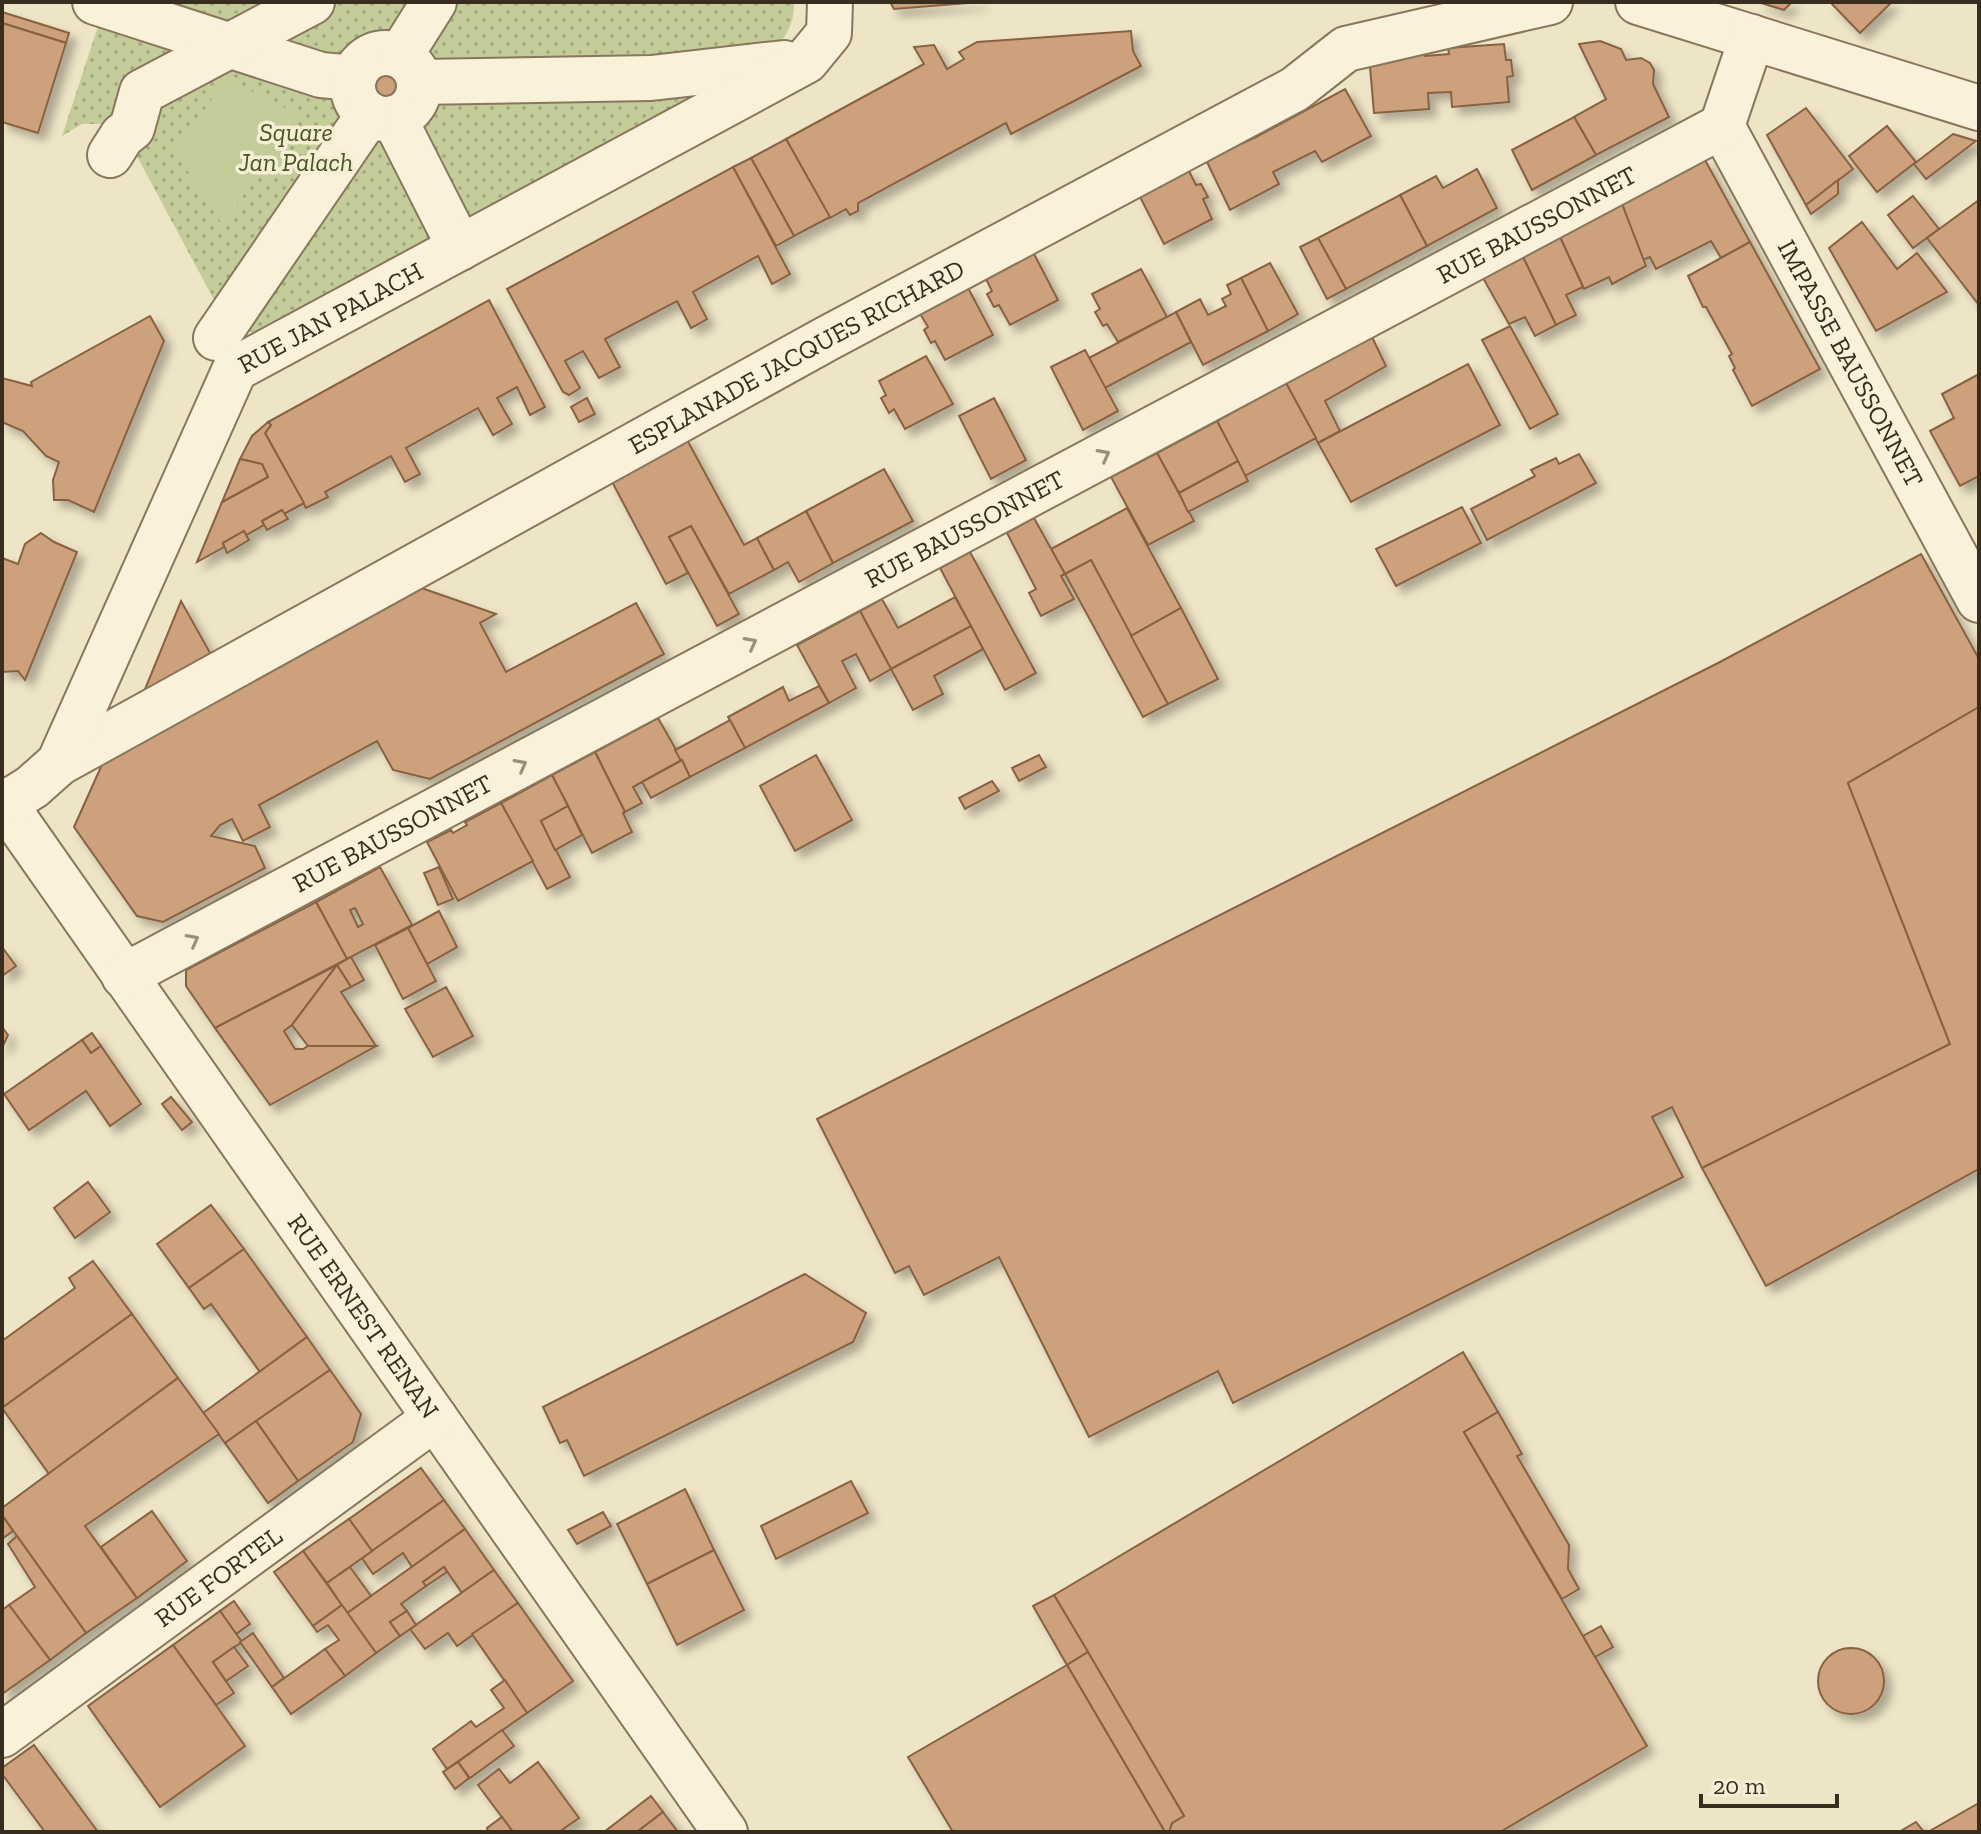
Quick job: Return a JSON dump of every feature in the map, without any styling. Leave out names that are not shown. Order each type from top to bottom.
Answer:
[{"type":"street","points":[[95,2],[321,75],[372,103],[403,114],[416,100],[409,69],[434,2]]},
{"type":"street","points":[[110,155],[122,136],[132,128],[142,92],[312,2]]},
{"type":"street","name":"RUE JAN PALACH","points":[[4,802],[32,787],[59,763],[235,369],[806,61],[829,33],[830,2]]},
{"type":"street","name":"ESPLANADE JACQUES RICHARD","points":[[59,763],[828,338],[1295,89],[1346,49],[1550,2]]},
{"type":"street","points":[[1638,2],[1979,108]]},
{"type":"street","points":[[1722,126],[1752,37]]},
{"type":"street","points":[[460,248],[372,103],[363,62],[372,56],[391,53],[409,69],[651,78],[806,61]]},
{"type":"street","points":[[216,338],[372,103]]},
{"type":"street","name":"IMPASSE BAUSSONNET","points":[[1722,126],[1979,600]]},
{"type":"street","name":"RUE BAUSSONNET","points":[[124,976],[1722,126]]},
{"type":"street","name":"RUE ERNEST RENAN","points":[[4,802],[725,1832]]},
{"type":"street","name":"RUE FORTEL","points":[[2,1735],[435,1418]]},
{"type":"green space","name":"Square Jan Palach","points":[[106,2],[794,2],[787,33],[766,57],[263,330],[250,332],[235,326],[221,313],[139,160],[122,136],[105,124],[82,124],[62,136]]},
{"type":"green space","points":[[227,79],[299,115],[223,225],[174,150]]},
{"type":"building","points":[[890,2],[981,2],[894,9]]},
{"type":"building","points":[[1758,2],[1792,2],[1784,10]]},
{"type":"building","points":[[1830,2],[1892,2],[1860,33]]},
{"type":"building","points":[[2,12],[69,33],[66,43],[2,23]]},
{"type":"building","points":[[2,23],[66,43],[38,133],[2,122]]},
{"type":"building","points":[[1131,31],[1133,51],[1141,66],[1011,134],[1006,123],[858,203],[858,211],[850,215],[846,209],[830,218],[786,139],[924,64],[914,47],[934,45],[947,69],[964,59],[959,52],[977,42]]},
{"type":"building","points":[[1600,41],[1621,49],[1626,60],[1641,58],[1650,63],[1654,70],[1653,84],[1669,117],[1596,155],[1574,117],[1606,99],[1579,44]]},
{"type":"building","points":[[1504,44],[1506,60],[1511,60],[1513,76],[1507,77],[1509,102],[1452,107],[1451,92],[1428,93],[1429,109],[1374,113],[1369,55],[1424,50],[1425,56],[1449,54],[1448,48]]},
{"type":"building","points":[[383,72],[396,75],[402,93],[399,98],[377,103],[369,93],[372,79]]},
{"type":"building","points":[[1345,89],[1371,136],[1322,162],[1315,151],[1273,172],[1279,184],[1230,210],[1206,160]]},
{"type":"building","points":[[1806,108],[1853,169],[1806,205],[1767,135]]},
{"type":"building","points":[[1574,117],[1596,155],[1532,190],[1512,150]]},
{"type":"building","points":[[1887,126],[1916,162],[1877,192],[1849,156]]},
{"type":"building","points":[[1953,134],[1976,141],[1926,179],[1914,164]]},
{"type":"building","points":[[786,139],[830,217],[794,236],[751,158]]},
{"type":"building","points":[[751,158],[794,236],[776,246],[733,167]]},
{"type":"building","points":[[1705,160],[1750,242],[1721,258],[1711,241],[1656,269],[1650,257],[1643,260],[1622,204]]},
{"type":"building","points":[[733,167],[790,274],[772,284],[758,256],[693,292],[707,319],[691,328],[677,301],[605,339],[620,367],[599,378],[583,351],[565,361],[580,388],[569,395],[563,392],[507,289]]},
{"type":"building","points":[[1188,169],[1196,185],[1201,184],[1208,197],[1203,199],[1212,219],[1164,244],[1139,195]]},
{"type":"building","points":[[1477,169],[1497,208],[1427,246],[1400,195],[1436,176],[1443,188]]},
{"type":"building","points":[[1838,180],[1838,194],[1811,214],[1806,205]]},
{"type":"building","points":[[1400,195],[1427,246],[1346,289],[1318,238]]},
{"type":"building","points":[[1913,196],[1939,229],[1913,248],[1888,215]]},
{"type":"building","points":[[1979,200],[1979,305],[1927,238]]},
{"type":"building","points":[[1622,204],[1646,266],[1612,284],[1609,277],[1584,289],[1560,237]]},
{"type":"building","points":[[1862,222],[1897,269],[1917,253],[1947,292],[1876,331],[1829,248]]},
{"type":"building","points":[[1560,237],[1583,287],[1566,295],[1576,315],[1556,325],[1523,257]]},
{"type":"building","points":[[1318,238],[1346,289],[1327,299],[1300,247]]},
{"type":"building","points":[[1750,242],[1820,369],[1752,406],[1733,370],[1735,368],[1729,356],[1732,354],[1688,276]]},
{"type":"building","points":[[1033,252],[1058,300],[1010,325],[999,305],[994,307],[987,294],[992,291],[985,277]]},
{"type":"building","points":[[1523,257],[1556,325],[1535,336],[1525,317],[1509,324],[1483,278]]},
{"type":"building","points":[[1270,263],[1298,314],[1268,331],[1241,278]]},
{"type":"building","points":[[1141,269],[1167,317],[1118,342],[1095,312],[1100,309],[1092,294]]},
{"type":"building","points":[[1241,278],[1268,331],[1203,365],[1176,312],[1200,299],[1208,315],[1226,306],[1222,299],[1231,294],[1227,285]]},
{"type":"building","points":[[967,286],[993,335],[945,360],[935,341],[931,343],[924,330],[928,327],[919,312]]},
{"type":"building","points":[[489,300],[545,407],[530,415],[517,387],[497,398],[512,424],[493,435],[478,408],[406,448],[420,474],[405,482],[391,456],[325,492],[328,497],[306,508],[265,433],[271,425],[268,422]]},
{"type":"building","points":[[1176,312],[1191,342],[1105,388],[1089,358]]},
{"type":"building","points":[[150,316],[164,341],[94,512],[68,500],[54,500],[53,480],[59,462],[46,456],[23,431],[2,422],[2,378],[32,386],[31,382]]},
{"type":"building","points":[[1510,326],[1558,414],[1530,429],[1482,340]]},
{"type":"building","points":[[1372,337],[1386,366],[1325,401],[1340,431],[1318,443],[1286,383]]},
{"type":"building","points":[[1085,350],[1118,411],[1083,430],[1051,367]]},
{"type":"building","points":[[926,356],[953,404],[905,429],[894,409],[889,413],[881,398],[886,395],[879,381]]},
{"type":"building","points":[[1468,364],[1500,425],[1351,502],[1318,443]]},
{"type":"building","points":[[1979,374],[1979,476],[1960,486],[1930,431],[1954,418],[1942,394]]},
{"type":"building","points":[[1286,383],[1316,438],[1245,476],[1217,421]]},
{"type":"building","points":[[587,398],[595,414],[579,422],[571,407]]},
{"type":"building","points":[[994,398],[1026,460],[991,479],[959,416]]},
{"type":"building","points":[[1217,421],[1238,461],[1179,493],[1157,453]]},
{"type":"building","points":[[268,422],[271,425],[265,433],[304,503],[262,521],[264,525],[246,535],[244,531],[197,562],[222,502],[268,477],[262,464],[240,459],[252,436]]},
{"type":"building","points":[[685,436],[744,545],[757,538],[774,570],[729,594],[691,526],[669,537],[688,573],[666,584],[610,478]]},
{"type":"building","points":[[1157,453],[1194,521],[1148,545],[1111,477]]},
{"type":"building","points":[[1579,454],[1596,483],[1487,540],[1471,509],[1535,476],[1531,470],[1556,458],[1559,464]]},
{"type":"building","points":[[240,459],[262,464],[268,477],[222,502]]},
{"type":"building","points":[[1238,461],[1248,481],[1188,512],[1179,493]]},
{"type":"building","points":[[884,469],[913,521],[833,563],[806,511]]},
{"type":"building","points":[[1462,507],[1481,543],[1396,586],[1376,549]]},
{"type":"building","points":[[1127,508],[1181,608],[1131,636],[1091,560],[1065,574],[1051,549]]},
{"type":"building","points":[[282,510],[288,519],[267,530],[262,521]]},
{"type":"building","points":[[806,511],[833,563],[799,582],[788,562],[774,570],[757,538]]},
{"type":"building","points":[[1034,518],[1065,574],[1061,576],[1074,599],[1041,616],[1029,593],[1036,589],[1007,533]]},
{"type":"building","points":[[691,526],[739,614],[717,626],[669,537]]},
{"type":"building","points":[[244,531],[249,540],[227,553],[223,543]]},
{"type":"building","points":[[41,533],[77,552],[25,680],[18,671],[2,672],[2,558],[18,564],[25,544]]},
{"type":"building","points":[[970,552],[1036,673],[1005,690],[940,568]]},
{"type":"building","points":[[1921,554],[1979,659],[1979,707],[1848,783],[1950,1044],[1702,1168],[1672,1107],[1652,1117],[1683,1177],[1233,1403],[1218,1371],[1089,1437],[999,1257],[924,1295],[909,1266],[895,1273],[817,1119],[1720,662]]},
{"type":"building","points":[[1091,560],[1168,704],[1143,717],[1065,574]]},
{"type":"building","points":[[410,584],[496,614],[480,623],[506,672],[636,603],[664,654],[430,779],[393,770],[377,741],[259,805],[270,827],[243,841],[232,819],[220,825],[211,836],[255,846],[265,868],[163,922],[137,916],[74,827],[109,749]]},
{"type":"building","points":[[955,597],[971,626],[891,669],[860,611],[882,599],[898,628]]},
{"type":"building","points":[[181,601],[214,660],[141,699]]},
{"type":"building","points":[[1181,608],[1218,679],[1168,704],[1131,636]]},
{"type":"building","points":[[860,611],[891,669],[870,681],[856,654],[842,661],[856,688],[829,703],[797,645]]},
{"type":"building","points":[[971,626],[983,649],[934,676],[943,694],[913,710],[891,669]]},
{"type":"building","points":[[819,686],[829,703],[745,748],[728,717],[783,687],[789,701]]},
{"type":"building","points":[[1979,707],[1979,1169],[1766,1286],[1702,1168],[1950,1044],[1848,783]]},
{"type":"building","points":[[658,718],[682,760],[633,787],[642,803],[625,812],[595,752]]},
{"type":"building","points":[[730,720],[745,748],[690,777],[675,750]]},
{"type":"building","points":[[595,752],[632,832],[592,853],[552,775]]},
{"type":"building","points":[[816,755],[852,820],[795,851],[760,786]]},
{"type":"building","points":[[1039,755],[1046,767],[1019,781],[1012,768]]},
{"type":"building","points":[[682,760],[690,777],[651,798],[642,782]]},
{"type":"building","points":[[552,775],[568,806],[541,821],[570,877],[547,889],[501,803]]},
{"type":"building","points":[[992,781],[999,791],[965,809],[959,798]]},
{"type":"building","points":[[501,803],[533,861],[458,901],[427,842],[451,830],[453,833],[467,825],[465,822]]},
{"type":"building","points":[[568,806],[582,835],[555,850],[541,821]]},
{"type":"building","points":[[380,867],[412,925],[347,959],[316,902]],"holes":[[[355,908],[363,924],[358,927],[350,910]]]},
{"type":"building","points":[[439,867],[453,899],[438,905],[424,873]]},
{"type":"building","points":[[316,902],[347,959],[215,1028],[186,986],[186,970]]},
{"type":"building","points":[[439,911],[457,947],[427,964],[408,928]]},
{"type":"building","points":[[408,928],[436,981],[403,999],[375,945]]},
{"type":"building","points":[[2,947],[16,966],[2,976]]},
{"type":"building","points":[[351,957],[364,980],[351,987],[337,965]]},
{"type":"building","points":[[337,965],[292,1025],[284,1031],[295,1049],[308,1046],[376,1046],[270,1105],[215,1028]]},
{"type":"building","points":[[337,965],[351,987],[341,992],[376,1046],[308,1046],[292,1025]]},
{"type":"building","points":[[446,987],[473,1036],[433,1057],[405,1009]]},
{"type":"building","points":[[2,1027],[8,1035],[2,1048]]},
{"type":"building","points":[[92,1033],[101,1046],[91,1053],[82,1040]]},
{"type":"building","points":[[82,1040],[91,1053],[101,1046],[141,1104],[110,1126],[86,1091],[29,1130],[4,1094]]},
{"type":"building","points":[[171,1097],[192,1122],[182,1130],[162,1104]]},
{"type":"building","points":[[88,1182],[110,1212],[75,1238],[54,1208]]},
{"type":"building","points":[[211,1205],[244,1249],[189,1288],[157,1244]]},
{"type":"building","points":[[244,1249],[307,1337],[260,1372],[211,1304],[204,1309],[189,1288]]},
{"type":"building","points":[[93,1261],[132,1314],[2,1408],[2,1341],[75,1288],[69,1278]]},
{"type":"building","points":[[805,1274],[866,1313],[853,1342],[584,1476],[567,1440],[560,1443],[543,1407]]},
{"type":"building","points":[[132,1314],[178,1378],[49,1474],[2,1408]]},
{"type":"building","points":[[307,1337],[330,1370],[225,1443],[203,1413]]},
{"type":"building","points":[[1463,1352],[1498,1412],[1464,1432],[1647,1746],[1500,1832],[1169,1832],[1172,1823],[1184,1816],[1054,1595]]},
{"type":"building","points":[[330,1370],[361,1414],[353,1442],[298,1481],[256,1421]]},
{"type":"building","points":[[178,1378],[219,1434],[85,1526],[137,1598],[86,1633],[2,1515],[2,1508]]},
{"type":"building","points":[[1498,1412],[1522,1454],[1517,1456],[1569,1545],[1568,1569],[1579,1589],[1562,1599],[1464,1432]]},
{"type":"building","points":[[256,1421],[298,1481],[268,1503],[225,1443]]},
{"type":"building","points":[[421,1468],[444,1500],[372,1551],[349,1519]]},
{"type":"building","points":[[851,1481],[868,1513],[776,1559],[761,1526]]},
{"type":"building","points":[[685,1489],[714,1550],[647,1584],[617,1524]]},
{"type":"building","points":[[444,1500],[465,1529],[412,1567],[403,1553],[373,1574],[362,1558]]},
{"type":"building","points":[[152,1511],[187,1561],[137,1598],[101,1547]]},
{"type":"building","points":[[603,1512],[611,1526],[577,1544],[568,1530]]},
{"type":"building","points":[[2,1515],[13,1531],[2,1539]]},
{"type":"building","points":[[349,1519],[372,1551],[327,1583],[303,1551]]},
{"type":"building","points":[[465,1529],[494,1570],[462,1593],[444,1567],[423,1582],[426,1586],[401,1604],[407,1611],[390,1622],[400,1636],[376,1653],[347,1613]]},
{"type":"building","points":[[17,1536],[86,1633],[50,1660],[9,1605],[35,1587],[8,1544]]},
{"type":"building","points":[[714,1550],[744,1610],[677,1645],[647,1584]]},
{"type":"building","points":[[303,1551],[342,1605],[313,1626],[274,1572]]},
{"type":"building","points":[[350,1567],[371,1596],[347,1613],[327,1583]]},
{"type":"building","points":[[444,1567],[447,1572],[426,1586],[423,1582]]},
{"type":"building","points":[[494,1570],[518,1603],[457,1646],[448,1633],[425,1649],[410,1629]]},
{"type":"building","points":[[1054,1595],[1088,1652],[1067,1665],[1033,1606]]},
{"type":"building","points":[[234,1601],[250,1624],[236,1634],[220,1611]]},
{"type":"building","points":[[518,1603],[573,1681],[527,1713],[472,1634]]},
{"type":"building","points":[[9,1605],[50,1660],[2,1694],[2,1610]]},
{"type":"building","points":[[342,1605],[376,1653],[345,1676],[325,1649],[339,1640],[328,1625],[317,1632],[313,1626]]},
{"type":"building","points":[[220,1611],[242,1642],[213,1662],[234,1693],[216,1705],[173,1645]]},
{"type":"building","points":[[407,1611],[416,1625],[400,1636],[390,1622]]},
{"type":"building","points":[[1601,1626],[1613,1647],[1595,1657],[1583,1636]]},
{"type":"building","points":[[253,1633],[284,1678],[272,1687],[240,1642]]},
{"type":"building","points":[[173,1645],[245,1746],[160,1807],[88,1706]]},
{"type":"building","points":[[234,1647],[248,1666],[226,1681],[213,1662]]},
{"type":"building","points":[[1851,1648],[1874,1658],[1884,1681],[1874,1704],[1851,1714],[1828,1704],[1818,1681],[1828,1658]]},
{"type":"building","points":[[325,1649],[345,1676],[291,1714],[272,1687]]},
{"type":"building","points":[[1088,1652],[1184,1816],[1172,1823],[1169,1832],[1165,1832],[1067,1665]]},
{"type":"building","points":[[1067,1665],[1165,1832],[953,1832],[908,1757]]},
{"type":"building","points":[[505,1680],[527,1713],[447,1769],[433,1749],[471,1721],[476,1727],[504,1708],[491,1690]]},
{"type":"building","points":[[502,1730],[514,1746],[470,1778],[458,1762]]},
{"type":"building","points":[[34,1745],[98,1832],[45,1832],[2,1774],[2,1768]]},
{"type":"building","points":[[458,1762],[469,1778],[455,1789],[443,1772]]},
{"type":"building","points":[[538,1762],[579,1818],[559,1832],[513,1832],[478,1785],[499,1769],[510,1783]]},
{"type":"building","points":[[651,1796],[663,1812],[637,1832],[604,1832]]},
{"type":"building","points":[[1979,1803],[1979,1832],[1928,1832]]},
{"type":"building","points":[[663,1812],[678,1832],[637,1832]]},
{"type":"building","points":[[502,1817],[513,1832],[488,1832],[487,1828]]},
{"type":"building","points":[[1916,1822],[1924,1832],[1899,1832]]}]
